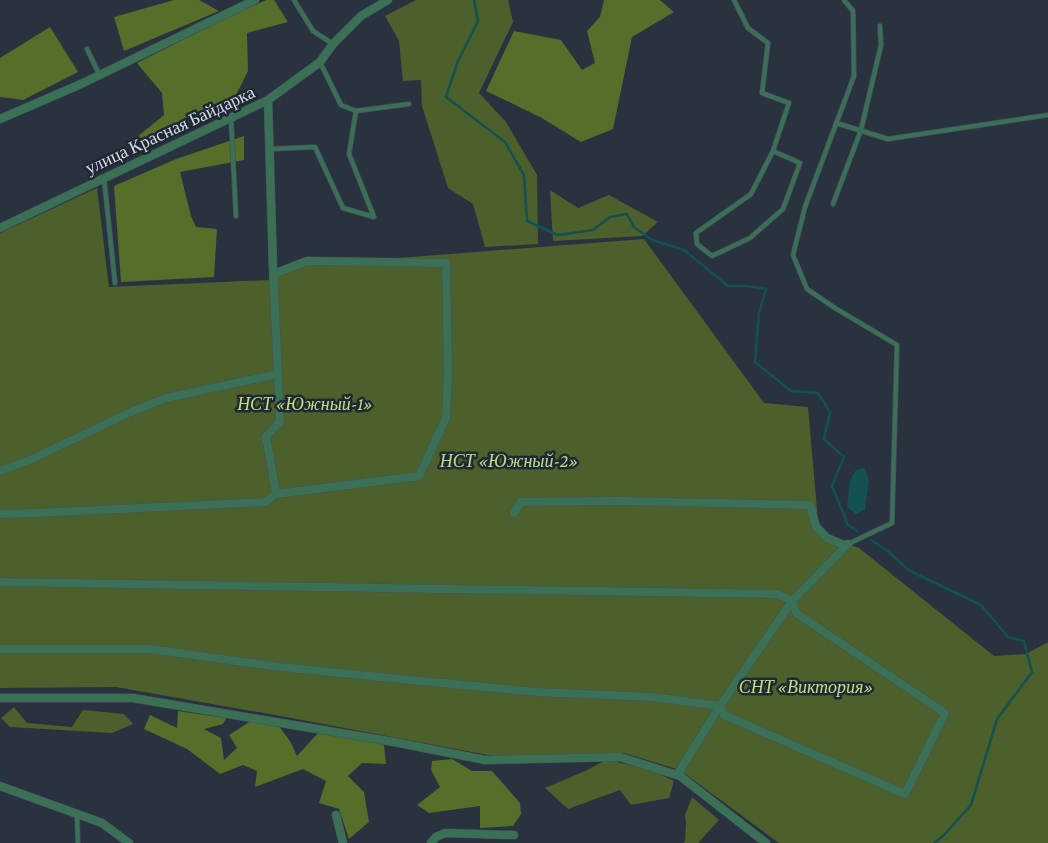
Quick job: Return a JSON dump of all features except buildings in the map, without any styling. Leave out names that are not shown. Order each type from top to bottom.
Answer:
[{"type":"street","points":[[0,119],[100,75],[255,0]]},
{"type":"street","name":"улица Красная Байдарка","points":[[0,228],[268,100],[320,62],[336,41],[361,16],[388,0]]},
{"type":"street","points":[[268,100],[280,422],[266,436],[276,494]]},
{"type":"street","points":[[0,514],[35,514],[266,502],[276,494],[419,476],[446,418],[448,373],[446,263],[307,261],[274,274]]},
{"type":"street","points":[[0,471],[32,459],[131,412],[166,398],[278,374]]},
{"type":"street","points":[[514,513],[520,502],[619,501],[810,505],[816,527],[827,538],[847,545],[792,601],[720,706],[680,770],[680,776]]},
{"type":"street","points":[[0,582],[777,594],[792,601],[796,613],[945,713],[905,794],[724,715],[720,706]]},
{"type":"street","points":[[0,649],[150,649],[280,667],[410,680],[538,692],[652,697],[720,706]]},
{"type":"street","points":[[0,698],[133,698],[394,742],[485,760],[620,757],[680,776],[766,843]]},
{"type":"street","points":[[0,786],[102,823],[129,843]]},
{"type":"street","points":[[336,815],[343,843]]},
{"type":"street","points":[[431,843],[436,837],[446,833],[514,835]]},
{"type":"lane","points":[[294,0],[313,31],[336,41]]},
{"type":"lane","points":[[734,0],[748,28],[768,43],[762,93],[789,103],[773,151],[751,194],[696,234],[697,244],[712,256],[750,238],[783,209],[800,163],[773,151]]},
{"type":"lane","points":[[844,0],[853,10],[854,76],[805,207],[793,255],[807,289],[897,345],[892,523],[847,545]]},
{"type":"lane","points":[[833,204],[860,130],[881,46],[880,26]]},
{"type":"lane","points":[[87,49],[100,75]]},
{"type":"lane","points":[[320,62],[341,105],[356,111],[409,104]]},
{"type":"lane","points":[[269,149],[315,147],[343,208],[374,217],[349,154],[356,111]]},
{"type":"lane","points":[[836,123],[888,139],[1048,115]]},
{"type":"lane","points":[[231,118],[236,216]]},
{"type":"lane","points":[[104,178],[115,283]]},
{"type":"lane","points":[[77,814],[78,843]]},
{"type":"green space","points":[[174,0],[199,0],[219,11],[124,51],[114,17]]},
{"type":"green space","points":[[266,0],[274,0],[288,22],[247,33],[248,71],[236,95],[126,146],[164,115],[162,93],[137,63]]},
{"type":"green space","points":[[416,0],[508,0],[513,22],[479,93],[506,122],[537,175],[538,244],[485,247],[473,204],[448,188],[422,106],[421,80],[403,81],[399,41],[385,16]]},
{"type":"green space","points":[[604,0],[660,0],[674,12],[632,37],[613,129],[581,142],[540,117],[486,91],[514,31],[561,40],[582,70],[595,63],[587,31],[600,17]]},
{"type":"green space","points":[[50,27],[78,72],[23,100],[0,97],[0,58]]},
{"type":"green space","points":[[244,136],[244,160],[180,172],[191,216],[196,227],[217,229],[214,277],[121,282],[114,186],[176,159]]},
{"type":"green space","points":[[97,188],[109,287],[270,280],[308,265],[644,239],[764,403],[808,407],[818,521],[834,543],[848,544],[859,548],[994,656],[1026,654],[1048,642],[1048,843],[779,843],[680,770],[624,753],[493,756],[116,687],[0,688],[0,233]]},
{"type":"green space","points":[[550,190],[578,208],[609,195],[658,222],[642,236],[553,241]]},
{"type":"green space","points":[[14,707],[27,723],[72,727],[83,710],[124,714],[133,724],[112,733],[10,727],[1,718]]},
{"type":"green space","points":[[178,711],[226,718],[223,724],[204,729],[221,738],[224,760],[237,748],[229,735],[251,721],[278,725],[290,741],[297,756],[319,732],[382,742],[386,764],[362,763],[348,776],[364,792],[369,822],[349,839],[339,809],[319,803],[326,781],[303,769],[255,787],[257,771],[243,765],[220,774],[187,749],[144,729],[150,715],[177,728]]},
{"type":"green space","points":[[452,759],[472,771],[492,771],[520,803],[521,814],[513,826],[480,828],[480,806],[429,813],[417,805],[440,787],[431,770],[432,761]]},
{"type":"green space","points":[[606,760],[647,768],[674,781],[669,798],[631,805],[620,790],[568,809],[545,788]]},
{"type":"green space","points":[[692,797],[719,820],[698,843],[683,843],[685,841],[685,815]]},
{"type":"shaded area","points":[[864,468],[869,479],[865,510],[856,514],[847,507],[850,480],[856,470]]},
{"type":"waterway","points":[[474,0],[478,21],[458,61],[446,97],[505,142],[524,175],[527,221],[558,235],[593,230],[610,217],[627,214],[634,227],[652,240],[684,250],[728,286],[766,289],[759,313],[755,362],[791,391],[818,393],[830,412],[824,439],[844,457],[832,486],[848,525],[857,531]]},
{"type":"waterway","points":[[871,540],[886,550],[910,571],[981,605],[1008,637],[1024,641],[1032,672],[997,719],[971,805],[943,836],[934,843]]},
{"type":"park label","name":"НСТ «Южный-1»","points":[[305,404]]},
{"type":"park label","name":"НСТ «Южный-2»","points":[[509,461]]},
{"type":"park label","name":"СНТ «Виктория»","points":[[806,687]]}]
